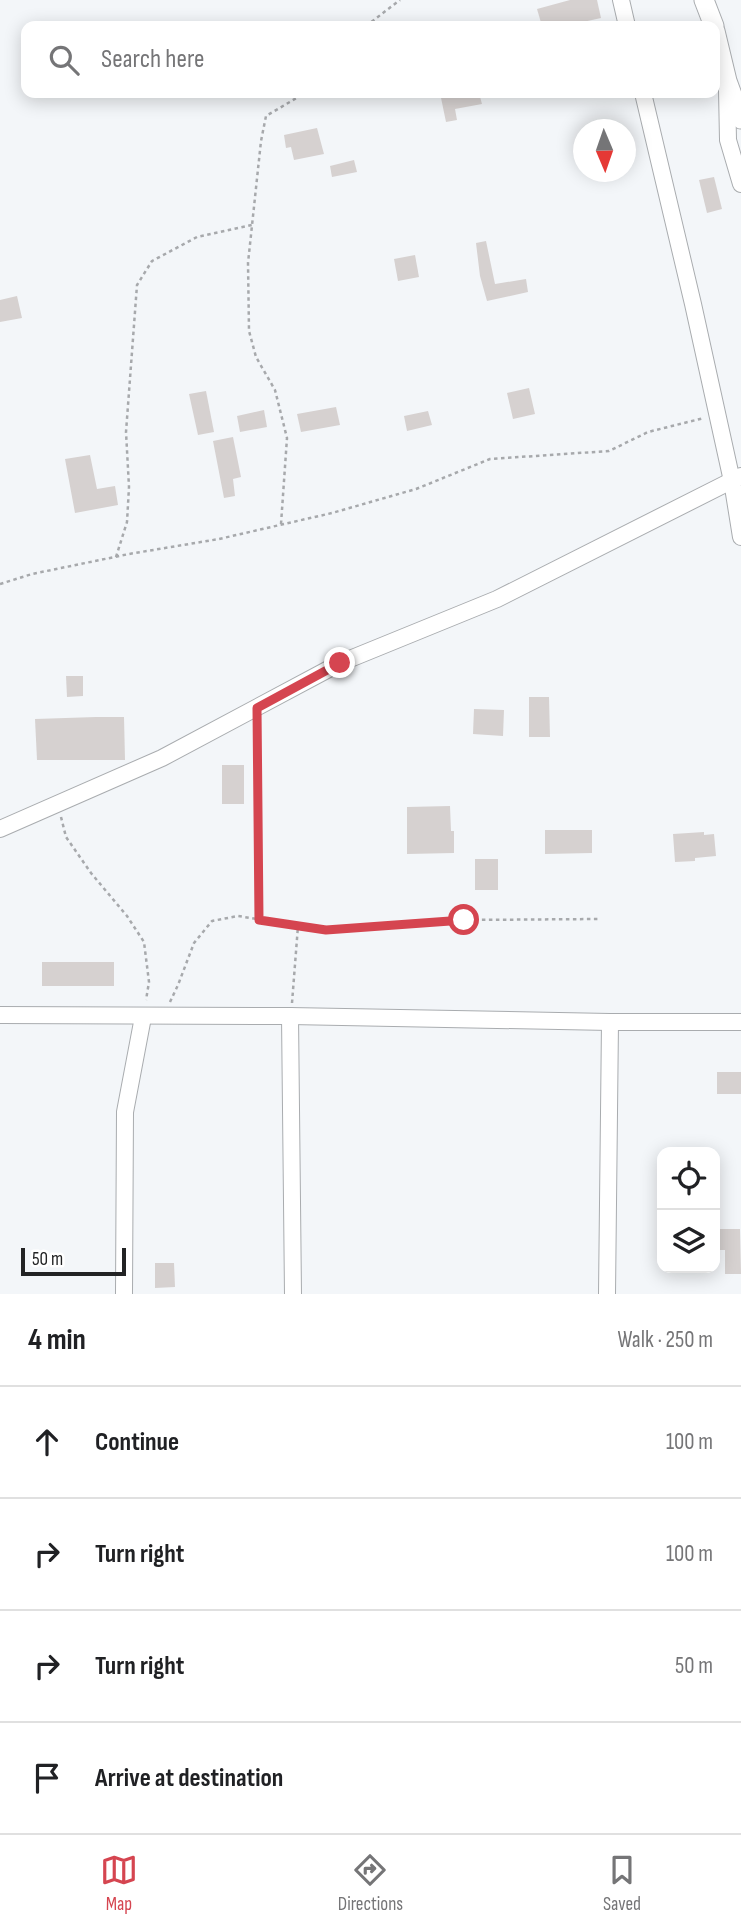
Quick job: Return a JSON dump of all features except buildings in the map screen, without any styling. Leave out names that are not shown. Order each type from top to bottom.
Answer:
[{"type":"main road","points":[[704,0],[711,21]]},
{"type":"main road","points":[[720,53],[741,119]]},
{"type":"street","points":[[621,0],[626,21]]},
{"type":"street","points":[[727,81],[728,140],[741,184]]},
{"type":"street","points":[[644,98],[717,414],[737,478],[741,537]]},
{"type":"street","points":[[0,829],[162,758],[340,663],[497,599],[737,478]]},
{"type":"street","points":[[0,1016],[290,1016],[741,1022]]},
{"type":"street","points":[[290,1016],[293,1294]]},
{"type":"street","points":[[124,1294],[125,1112],[142,1017]]},
{"type":"street","points":[[607,1294],[610,1022]]},
{"type":"path","points":[[373,21],[400,0]]},
{"type":"path","points":[[281,524],[287,438],[275,390],[256,357],[249,331],[248,263],[261,141],[267,116],[297,98]]},
{"type":"path","points":[[116,557],[127,522],[127,432],[137,285],[152,261],[197,237],[252,225]]},
{"type":"path","points":[[0,584],[32,574],[219,539],[332,513],[416,489],[490,459],[608,451],[648,432],[717,414]]},
{"type":"path","points":[[257,708],[259,920]]},
{"type":"path","points":[[57,804],[66,838],[144,942],[149,982],[142,1017]]},
{"type":"path","points":[[162,1017],[194,943],[212,921],[238,916],[326,930],[464,920],[598,919]]},
{"type":"path","points":[[290,1016],[298,926]]},
{"type":"route","points":[[340,663],[257,708],[259,920],[326,930],[464,920]]}]
